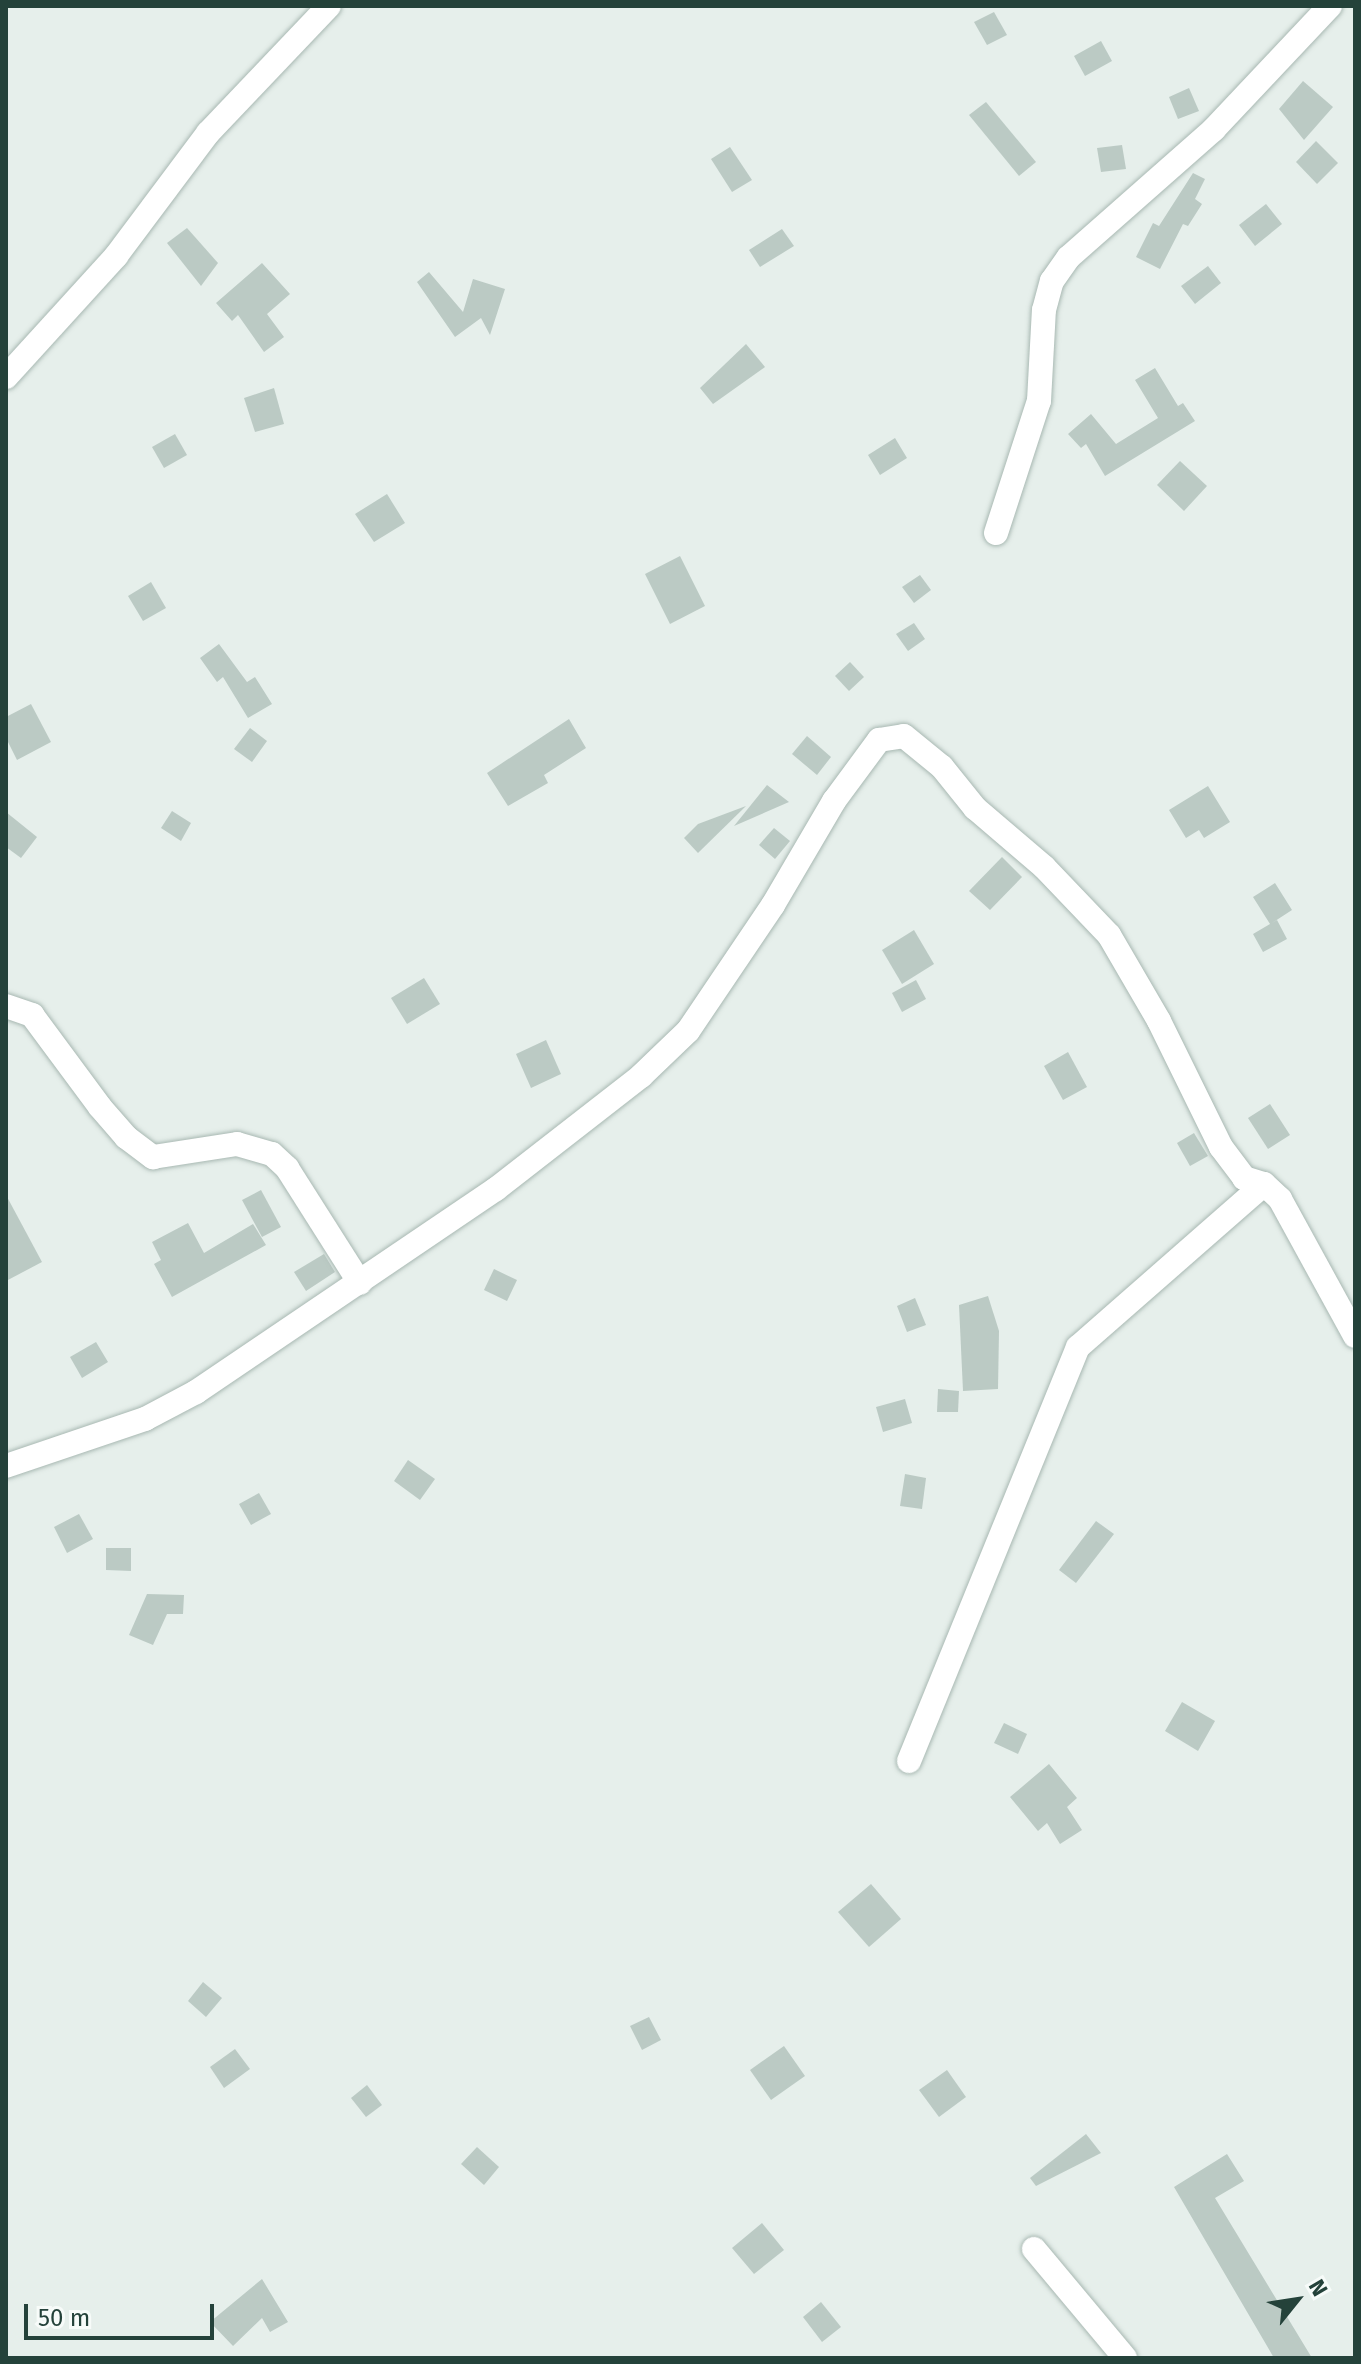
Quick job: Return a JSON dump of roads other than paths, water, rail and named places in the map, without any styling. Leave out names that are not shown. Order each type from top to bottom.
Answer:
[{"type":"street","points":[[6,377],[116,256],[208,133],[329,6]]},
{"type":"street","points":[[996,533],[1039,401],[1044,310],[1052,281],[1069,257],[1214,129],[1330,6]]},
{"type":"street","points":[[6,1466],[145,1419],[196,1392],[360,1283],[559,1142],[688,1031],[773,905],[834,801],[879,740],[904,736],[1094,917],[1137,981],[1234,1168],[1264,1184],[1280,1199],[1355,1336]]},
{"type":"street","points":[[6,1006],[32,1015],[100,1107],[126,1137],[153,1157],[237,1144],[272,1154],[287,1168],[360,1283]]},
{"type":"street","points":[[909,1761],[1078,1347],[1264,1184]]},
{"type":"street","points":[[1034,2249],[1125,2358]]}]
